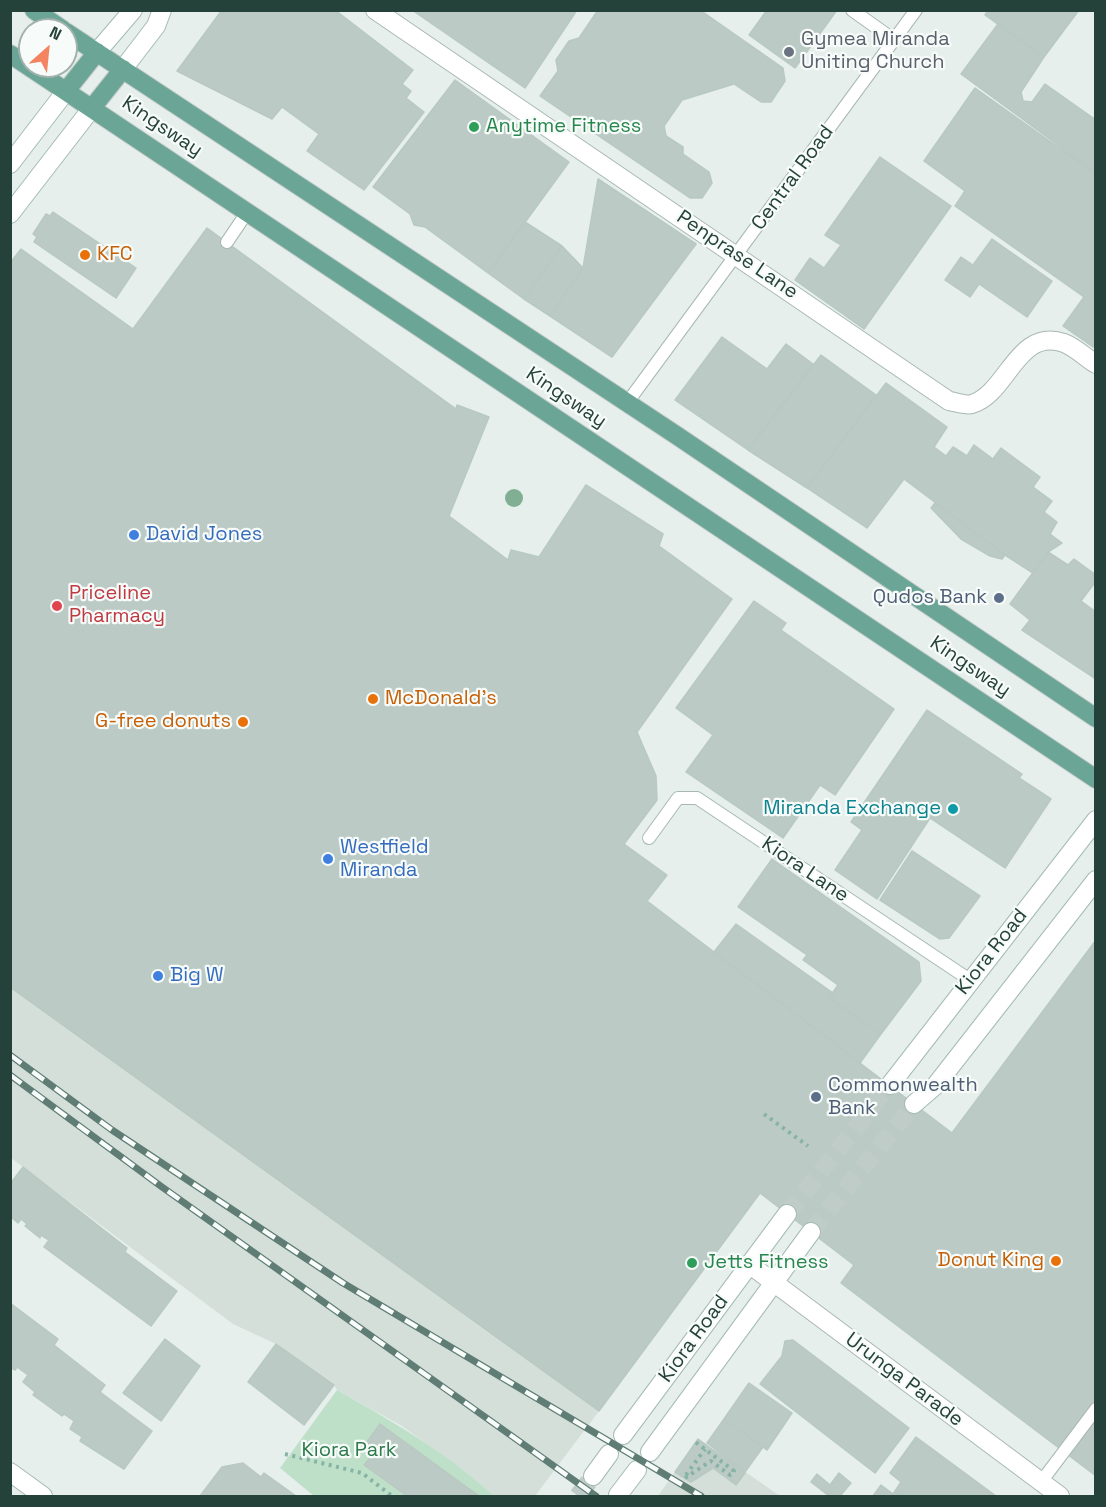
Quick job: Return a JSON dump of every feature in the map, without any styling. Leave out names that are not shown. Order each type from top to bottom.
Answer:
[{"type":"main road","name":"Kingsway","points":[[78,39],[627,403],[1095,718]]},
{"type":"main road","points":[[66,91],[98,52]]},
{"type":"main road","name":"Kingsway","points":[[10,54],[1095,779]]},
{"type":"main road","points":[[92,108],[123,69]]},
{"type":"street","points":[[98,52],[133,10]]},
{"type":"street","points":[[123,69],[156,26],[162,10]]},
{"type":"street","name":"Penprase Lane","points":[[375,10],[737,254],[949,401],[970,405],[988,397],[1024,350],[1042,342],[1064,343],[1095,364]]},
{"type":"street","points":[[10,164],[66,91]]},
{"type":"street","points":[[10,214],[92,108]]},
{"type":"street","name":"Kiora Road","points":[[890,1085],[1095,820]]},
{"type":"street","name":"Kiora Road","points":[[914,1104],[936,1085],[1095,880]]},
{"type":"street","name":"Kiora Road","points":[[623,1435],[787,1214]]},
{"type":"street","name":"Kiora Road","points":[[650,1452],[811,1232]]},
{"type":"street","name":"Urunga Parade","points":[[749,1264],[1060,1497]]},
{"type":"street","points":[[593,1476],[609,1454]]},
{"type":"street","points":[[618,1495],[637,1470]]},
{"type":"street","points":[[10,1472],[44,1497]]},
{"type":"lane","points":[[852,10],[894,40]]},
{"type":"lane","name":"Central Road","points":[[627,403],[916,10]]},
{"type":"lane","points":[[227,242],[248,212]]},
{"type":"lane","name":"Kiora Lane","points":[[649,838],[678,798],[697,798],[970,980]]},
{"type":"lane","points":[[1041,1482],[1095,1409]]},
{"type":"path","points":[[764,1114],[808,1146]]},
{"type":"path","points":[[694,1442],[705,1449],[734,1471],[730,1475],[711,1461],[685,1478],[705,1449]]},
{"type":"path","points":[[285,1454],[362,1473],[392,1497]]},
{"type":"shaded area","points":[[10,987],[599,1411],[535,1496],[494,1496],[402,1426],[337,1390],[334,1385],[276,1344],[233,1324],[11,1158]]},
{"type":"shaded area","points":[[698,1439],[780,1496],[658,1496]]},
{"type":"green space","name":"Kiora Park","points":[[337,1390],[438,1452],[494,1496],[314,1496],[280,1468]]},
{"type":"building","points":[[222,10],[335,10],[413,70],[402,84],[411,91],[406,98],[424,112],[364,190],[307,151],[319,134],[282,107],[272,119],[177,71]]},
{"type":"building","points":[[412,10],[577,10],[525,88]]},
{"type":"building","points":[[598,10],[700,10],[783,68],[785,81],[771,102],[761,102],[734,84],[682,100],[664,126],[666,136],[683,147],[683,154],[709,172],[712,183],[702,198],[690,198],[540,96],[558,71],[556,60],[569,41],[579,38]]},
{"type":"building","name":"Gymea Miranda Uniting Church","points":[[767,10],[837,10],[795,68],[749,35]]},
{"type":"building","points":[[988,10],[1079,10],[1044,57],[985,15]]},
{"type":"building","points":[[998,24],[1044,57],[1021,92],[1023,101],[1032,102],[1045,84],[1096,120],[1096,173],[961,74]]},
{"type":"building","points":[[455,80],[569,162],[488,273],[425,227],[414,225],[410,214],[373,187]]},
{"type":"building","points":[[975,88],[1096,174],[1096,343],[1093,347],[1063,326],[1084,297],[955,206],[965,191],[924,161]]},
{"type":"building","points":[[880,157],[951,206],[864,329],[795,280],[810,258],[824,268],[841,245],[825,235]]},
{"type":"building","points":[[598,179],[696,244],[612,357],[550,316],[583,268]]},
{"type":"building","name":"KFC","points":[[53,212],[136,268],[116,298],[34,242],[37,237],[33,234],[46,214],[50,216]]},
{"type":"building","points":[[525,222],[562,246],[524,299],[488,273]]},
{"type":"building","name":"Westfield Miranda","points":[[207,228],[456,409],[457,405],[489,417],[449,516],[508,560],[511,550],[539,557],[586,485],[663,534],[659,546],[732,599],[637,732],[656,776],[657,800],[624,844],[667,875],[647,901],[952,1133],[1096,940],[1096,1476],[841,1283],[854,1265],[760,1193],[599,1411],[10,987],[10,263],[21,249],[133,329]]},
{"type":"building","points":[[992,239],[1052,281],[1027,317],[979,284],[970,297],[945,280],[961,257],[973,265]]},
{"type":"building","points":[[562,246],[583,268],[550,316],[524,299]]},
{"type":"building","points":[[722,337],[767,369],[786,344],[813,364],[748,450],[675,400]]},
{"type":"building","points":[[821,355],[876,395],[807,488],[748,450]]},
{"type":"building","points":[[886,383],[947,427],[934,447],[946,456],[953,447],[967,456],[974,445],[993,459],[1001,448],[1040,477],[1033,487],[1052,501],[1044,512],[1057,522],[1050,534],[1062,543],[1048,552],[1033,573],[1005,555],[904,479],[867,528],[807,488]]},
{"type":"building","points":[[935,503],[1005,555],[1002,559],[990,556],[961,539],[931,508]]},
{"type":"building","points":[[1048,552],[1068,565],[1074,559],[1096,575],[1096,581],[1081,601],[1096,612],[1096,679],[1022,630],[1030,620],[1010,604]]},
{"type":"building","points":[[754,601],[786,623],[781,630],[894,709],[835,795],[820,785],[783,838],[686,772],[713,735],[676,708]]},
{"type":"building","name":"Miranda Exchange","points":[[927,710],[1022,774],[1019,778],[1051,799],[1005,868],[930,818],[877,899],[835,870],[862,830],[851,822]]},
{"type":"building","points":[[912,851],[980,896],[949,938],[940,939],[880,900]]},
{"type":"building","points":[[772,859],[919,962],[921,981],[881,1034],[829,998],[838,985],[803,960],[807,955],[738,907]]},
{"type":"building","points":[[736,924],[833,993],[829,998],[881,1034],[860,1063],[714,952]]},
{"type":"building","points":[[23,1167],[127,1248],[125,1252],[177,1291],[151,1326],[44,1247],[49,1240],[41,1235],[40,1238],[25,1226],[27,1224],[21,1219],[18,1223],[10,1216],[10,1184]]},
{"type":"building","points":[[10,1303],[58,1339],[54,1345],[105,1385],[100,1392],[152,1431],[124,1469],[80,1441],[82,1437],[70,1429],[74,1421],[64,1414],[62,1416],[33,1395],[35,1392],[23,1382],[28,1375],[17,1367],[15,1370],[10,1367]]},
{"type":"building","points":[[165,1339],[200,1366],[161,1421],[123,1393]]},
{"type":"building","points":[[793,1340],[909,1428],[875,1473],[760,1384],[782,1356],[785,1341]]},
{"type":"building","points":[[276,1344],[334,1385],[304,1425],[248,1382]]},
{"type":"building","points":[[749,1383],[792,1413],[767,1450],[724,1419]]},
{"type":"building","points":[[724,1419],[763,1447],[745,1472],[707,1443]]},
{"type":"building","points":[[380,1424],[479,1496],[407,1496],[364,1465],[374,1453],[364,1446]]},
{"type":"building","points":[[916,1437],[996,1496],[873,1496],[881,1485],[893,1494],[901,1482],[890,1473]]},
{"type":"building","points":[[698,1439],[745,1473],[736,1485],[713,1468],[691,1482],[675,1472]]},
{"type":"building","points":[[243,1463],[261,1477],[264,1473],[296,1496],[200,1496],[222,1467]]},
{"type":"building","points":[[839,1473],[851,1483],[840,1496],[829,1496],[811,1482],[817,1474],[830,1485]]},
{"type":"tunnel","points":[[787,1214],[890,1085]]},
{"type":"tunnel","points":[[811,1232],[914,1104]]},
{"type":"tunnel","points":[[578,1496],[593,1476]]},
{"type":"railway","points":[[10,1055],[112,1130],[343,1283],[701,1496]]},
{"type":"railway","points":[[10,1075],[162,1187],[596,1496]]},
{"type":"place","name":"Gymea Miranda Uniting Church","points":[[789,52]]},
{"type":"place","name":"Anytime Fitness","points":[[474,127]]},
{"type":"place","name":"KFC","points":[[85,255]]},
{"type":"place","name":"David Jones","points":[[134,535]]},
{"type":"place","name":"Qudos Bank","points":[[999,598]]},
{"type":"place","name":"Priceline Pharmacy","points":[[57,606]]},
{"type":"place","name":"McDonald's","points":[[373,699]]},
{"type":"place","name":"G-free donuts","points":[[243,722]]},
{"type":"place","name":"Miranda Exchange","points":[[953,809]]},
{"type":"place","name":"Westfield Miranda","points":[[328,859]]},
{"type":"place","name":"Big W","points":[[158,976]]},
{"type":"place","name":"Commonwealth Bank","points":[[816,1097]]},
{"type":"place","name":"Donut King","points":[[1056,1261]]},
{"type":"place","name":"Jetts Fitness","points":[[692,1263]]}]
